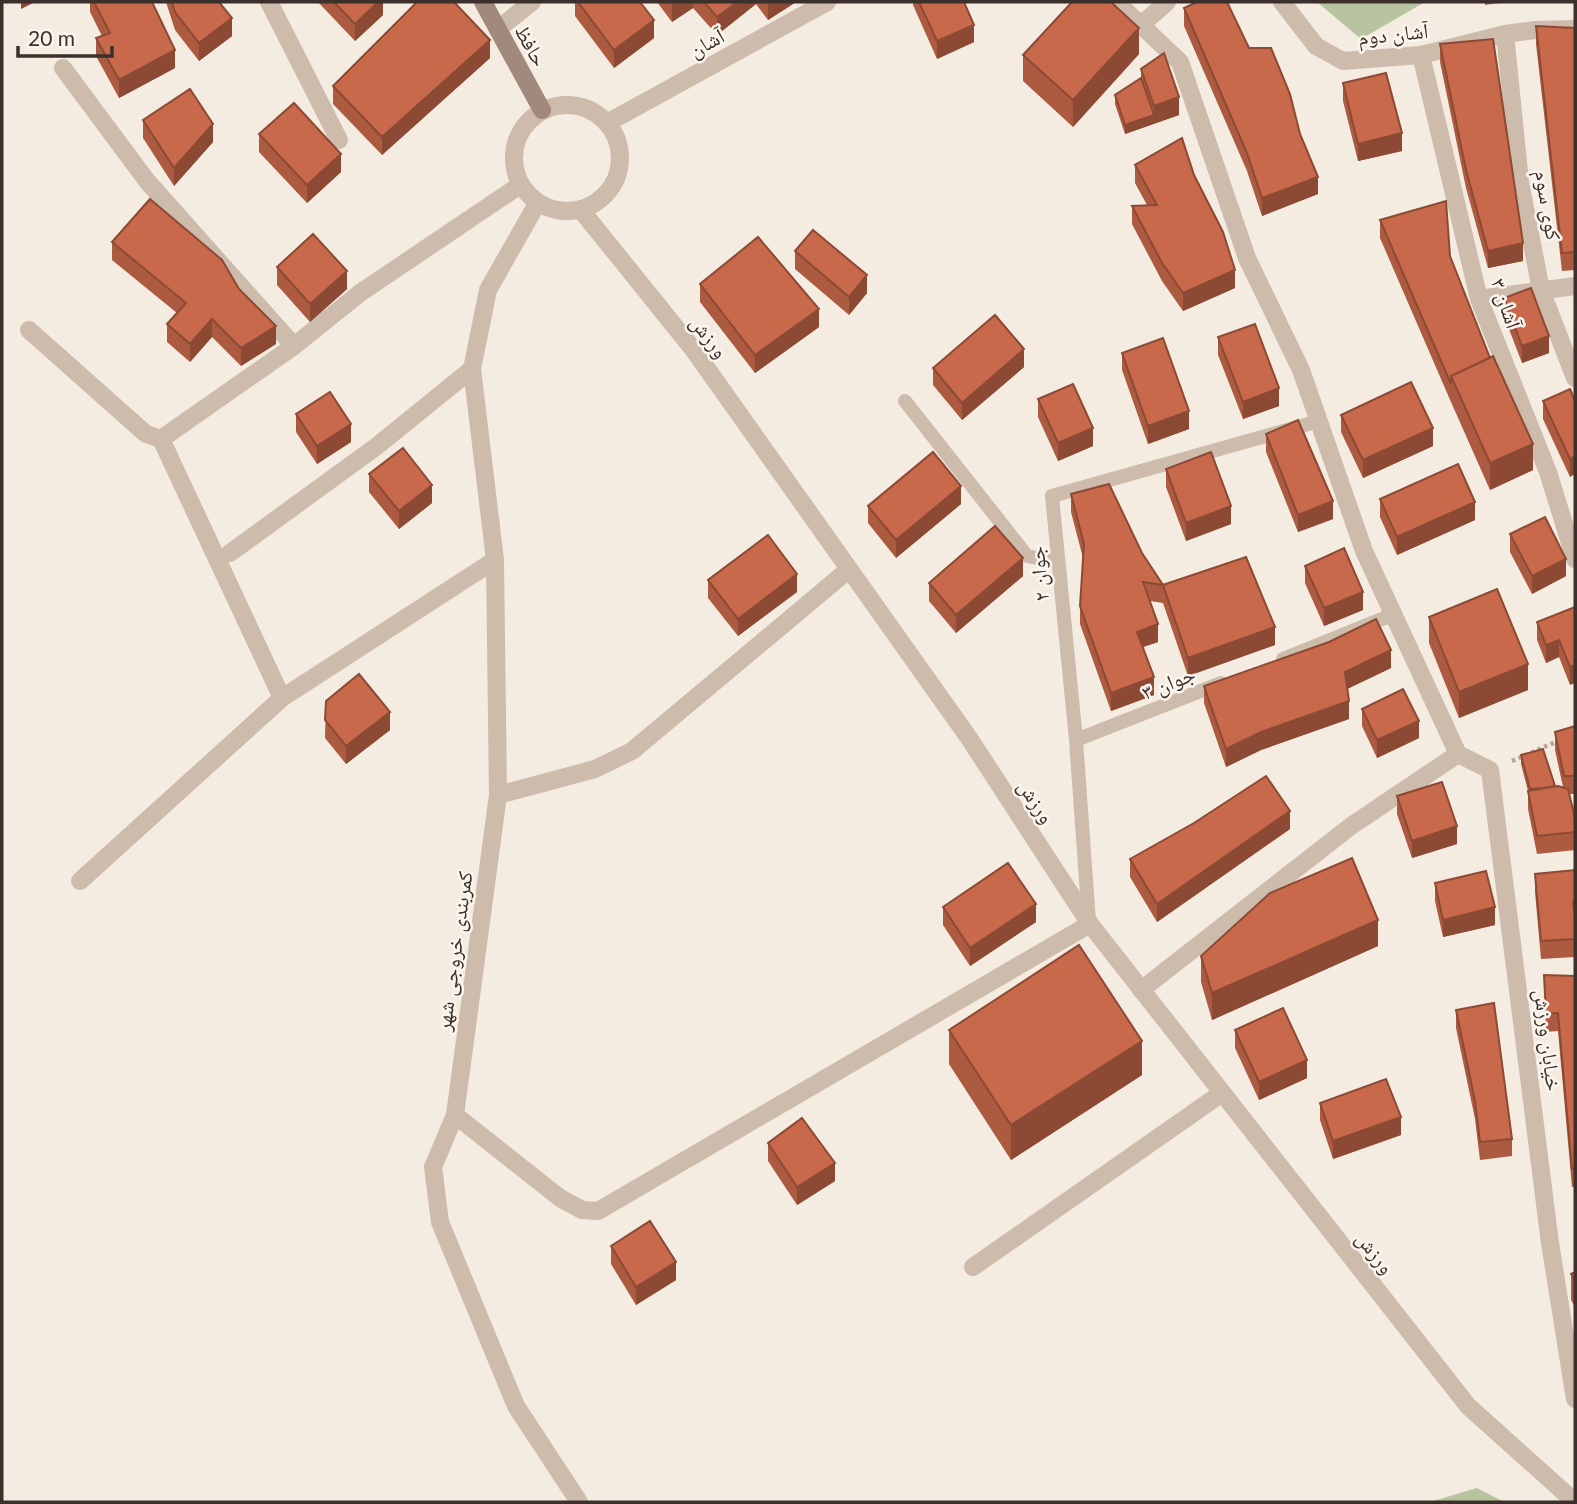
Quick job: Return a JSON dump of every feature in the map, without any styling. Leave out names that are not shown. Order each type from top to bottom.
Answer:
[{"type":"main road","name":"حافظ","points":[[483,2],[542,110]]},
{"type":"street","points":[[269,2],[340,140]]},
{"type":"street","points":[[498,29],[532,2]]},
{"type":"street","name":"آشان","points":[[607,123],[827,2]]},
{"type":"street","points":[[1116,2],[1180,62],[1247,258],[1301,370],[1364,551],[1392,615],[1458,754],[1490,770]]},
{"type":"street","points":[[1141,25],[1167,2]]},
{"type":"street","name":"آشان دوم","points":[[1282,2],[1316,46],[1343,61],[1421,55],[1505,34],[1575,29]]},
{"type":"street","name":"کوی سوم","points":[[1505,34],[1520,182],[1541,290],[1575,377]]},
{"type":"street","name":"آشان ۳","points":[[1421,55],[1479,299],[1548,472],[1575,558]]},
{"type":"street","points":[[63,68],[147,181],[294,346]]},
{"type":"street","points":[[558,105],[576,105],[593,111],[607,123],[617,138],[621,155],[619,174],[611,190],[597,202],[581,210],[563,211],[538,202],[520,185],[514,169],[513,151],[518,135],[528,121],[542,110],[558,105]]},
{"type":"street","points":[[161,439],[294,346],[360,293],[520,185]]},
{"type":"street","name":"کمربندی خروجی شهر","points":[[538,202],[488,290],[472,369],[495,560],[498,795],[455,1115],[433,1167],[440,1222],[516,1406],[579,1502]]},
{"type":"street","name":"ورزش","points":[[581,210],[693,349],[969,738],[1090,923],[1141,990],[1468,1406],[1575,1502]]},
{"type":"street","points":[[1479,299],[1575,286]]},
{"type":"street","points":[[29,330],[146,434],[161,439],[282,698]]},
{"type":"street","points":[[230,553],[377,446],[472,369]]},
{"type":"street","points":[[80,881],[282,698],[495,560]]},
{"type":"street","points":[[498,795],[595,769],[632,751],[848,571]]},
{"type":"street","points":[[1141,990],[1351,827],[1458,754]]},
{"type":"street","name":"خیابان ورزش","points":[[1490,770],[1550,1243],[1575,1399]]},
{"type":"street","points":[[455,1115],[560,1198],[582,1210],[598,1211],[1090,923]]},
{"type":"street","points":[[973,1268],[1222,1093]]},
{"type":"lane","points":[[905,401],[1027,556],[1058,562]]},
{"type":"lane","name":"جوان ۲","points":[[1090,923],[1076,740],[1052,496],[1319,421]]},
{"type":"lane","points":[[1266,665],[1392,615]]},
{"type":"lane","name":"جوان ۳","points":[[1076,740],[1241,676]]},
{"type":"path","points":[[1490,770],[1563,739]]},
{"type":"green space","points":[[1317,2],[1425,2],[1361,39]]},
{"type":"green space","points":[[1477,1488],[1504,1502],[1430,1502]]},
{"type":"building","points":[[94,2],[152,2],[175,50],[119,80],[96,38],[110,33]]},
{"type":"building","points":[[172,2],[219,2],[232,18],[199,43],[175,12]]},
{"type":"building","points":[[334,2],[378,2],[355,24]]},
{"type":"building","points":[[417,2],[454,2],[490,40],[382,137],[333,86]]},
{"type":"building","points":[[578,2],[640,2],[654,20],[614,50]]},
{"type":"building","points":[[704,2],[737,2],[717,17]]},
{"type":"building","points":[[919,2],[964,2],[974,25],[937,41]]},
{"type":"building","points":[[1072,2],[1111,2],[1139,28],[1073,100],[1023,55]]},
{"type":"building","points":[[1197,2],[1227,2],[1249,48],[1271,48],[1290,94],[1300,134],[1318,177],[1262,198],[1247,153],[1184,8]]},
{"type":"building","points":[[1536,26],[1575,28],[1575,252],[1562,253]]},
{"type":"building","points":[[1493,39],[1523,243],[1488,251],[1466,170],[1440,44]]},
{"type":"building","points":[[1164,53],[1179,97],[1154,106],[1141,69]]},
{"type":"building","points":[[1386,73],[1402,133],[1358,144],[1343,83]]},
{"type":"building","points":[[1141,78],[1154,115],[1125,125],[1115,95]]},
{"type":"building","points":[[190,89],[213,124],[174,168],[143,120]]},
{"type":"building","points":[[294,103],[341,154],[307,185],[259,134]]},
{"type":"building","points":[[1182,138],[1194,175],[1223,232],[1235,270],[1183,293],[1162,263],[1132,206],[1157,205],[1135,165]]},
{"type":"building","points":[[150,199],[222,260],[239,289],[276,326],[241,348],[212,319],[190,344],[167,324],[186,303],[112,242]]},
{"type":"building","points":[[1446,201],[1450,256],[1490,358],[1451,376],[1451,384],[1380,220]]},
{"type":"building","points":[[813,230],[867,275],[849,297],[795,251]]},
{"type":"building","points":[[313,234],[347,271],[310,304],[277,267]]},
{"type":"building","points":[[758,237],[819,309],[755,355],[700,284]]},
{"type":"building","points":[[1531,288],[1549,336],[1522,346],[1504,298]]},
{"type":"building","points":[[995,315],[1024,349],[962,403],[933,368]]},
{"type":"building","points":[[1255,324],[1279,388],[1243,402],[1218,337]]},
{"type":"building","points":[[1163,338],[1189,411],[1148,426],[1122,353]]},
{"type":"building","points":[[1493,356],[1533,444],[1490,463],[1451,376]]},
{"type":"building","points":[[1411,382],[1433,428],[1363,460],[1341,415]]},
{"type":"building","points":[[1073,384],[1093,428],[1058,443],[1038,399]]},
{"type":"building","points":[[1570,389],[1575,401],[1575,456],[1570,459],[1543,401]]},
{"type":"building","points":[[330,392],[351,424],[317,446],[296,414]]},
{"type":"building","points":[[1298,420],[1333,501],[1298,515],[1266,434]]},
{"type":"building","points":[[403,448],[432,485],[399,511],[369,474]]},
{"type":"building","points":[[933,452],[961,486],[896,540],[868,506]]},
{"type":"building","points":[[1211,452],[1231,506],[1186,523],[1166,469]]},
{"type":"building","points":[[1458,464],[1475,502],[1397,537],[1380,499]]},
{"type":"building","points":[[1109,484],[1142,553],[1163,585],[1143,582],[1158,624],[1137,632],[1154,677],[1111,693],[1080,606],[1084,544],[1071,494]]},
{"type":"building","points":[[1545,517],[1566,559],[1532,576],[1510,534]]},
{"type":"building","points":[[995,526],[1023,558],[956,615],[929,583]]},
{"type":"building","points":[[768,535],[797,574],[738,619],[708,580]]},
{"type":"building","points":[[1344,548],[1363,592],[1324,608],[1305,566]]},
{"type":"building","points":[[1246,557],[1275,627],[1188,658],[1163,585]]},
{"type":"building","points":[[1497,589],[1528,664],[1459,692],[1429,617]]},
{"type":"building","points":[[1575,607],[1575,665],[1570,667],[1559,640],[1546,645],[1537,622]]},
{"type":"building","points":[[1376,619],[1391,650],[1345,672],[1349,701],[1261,732],[1226,749],[1204,686],[1329,642]]},
{"type":"building","points":[[359,674],[390,712],[346,746],[325,720],[326,701]]},
{"type":"building","points":[[1403,689],[1419,721],[1377,740],[1362,709]]},
{"type":"building","points":[[1575,726],[1575,776],[1564,776],[1555,732]]},
{"type":"building","points":[[1543,749],[1555,786],[1530,789],[1521,755]]},
{"type":"building","points":[[1266,776],[1290,811],[1157,904],[1130,859],[1194,823]]},
{"type":"building","points":[[1442,782],[1457,826],[1412,841],[1397,796]]},
{"type":"building","points":[[1558,786],[1568,789],[1575,818],[1575,832],[1537,836],[1528,791]]},
{"type":"building","points":[[1352,858],[1378,920],[1212,993],[1201,956],[1270,893]]},
{"type":"building","points":[[1008,863],[1036,904],[970,948],[943,907]]},
{"type":"building","points":[[1575,870],[1575,939],[1541,941],[1535,874]]},
{"type":"building","points":[[1486,871],[1495,907],[1443,920],[1435,883]]},
{"type":"building","points":[[1079,945],[1142,1041],[1011,1125],[949,1030]]},
{"type":"building","points":[[1544,975],[1575,976],[1575,1169],[1572,1169],[1558,1013],[1546,1014]]},
{"type":"building","points":[[1494,1003],[1512,1139],[1480,1142],[1475,1101],[1456,1010]]},
{"type":"building","points":[[1283,1008],[1307,1060],[1259,1082],[1235,1030]]},
{"type":"building","points":[[1386,1079],[1401,1117],[1333,1141],[1320,1103]]},
{"type":"building","points":[[802,1118],[835,1163],[797,1187],[768,1143]]},
{"type":"building","points":[[650,1221],[676,1262],[636,1287],[611,1246]]}]
